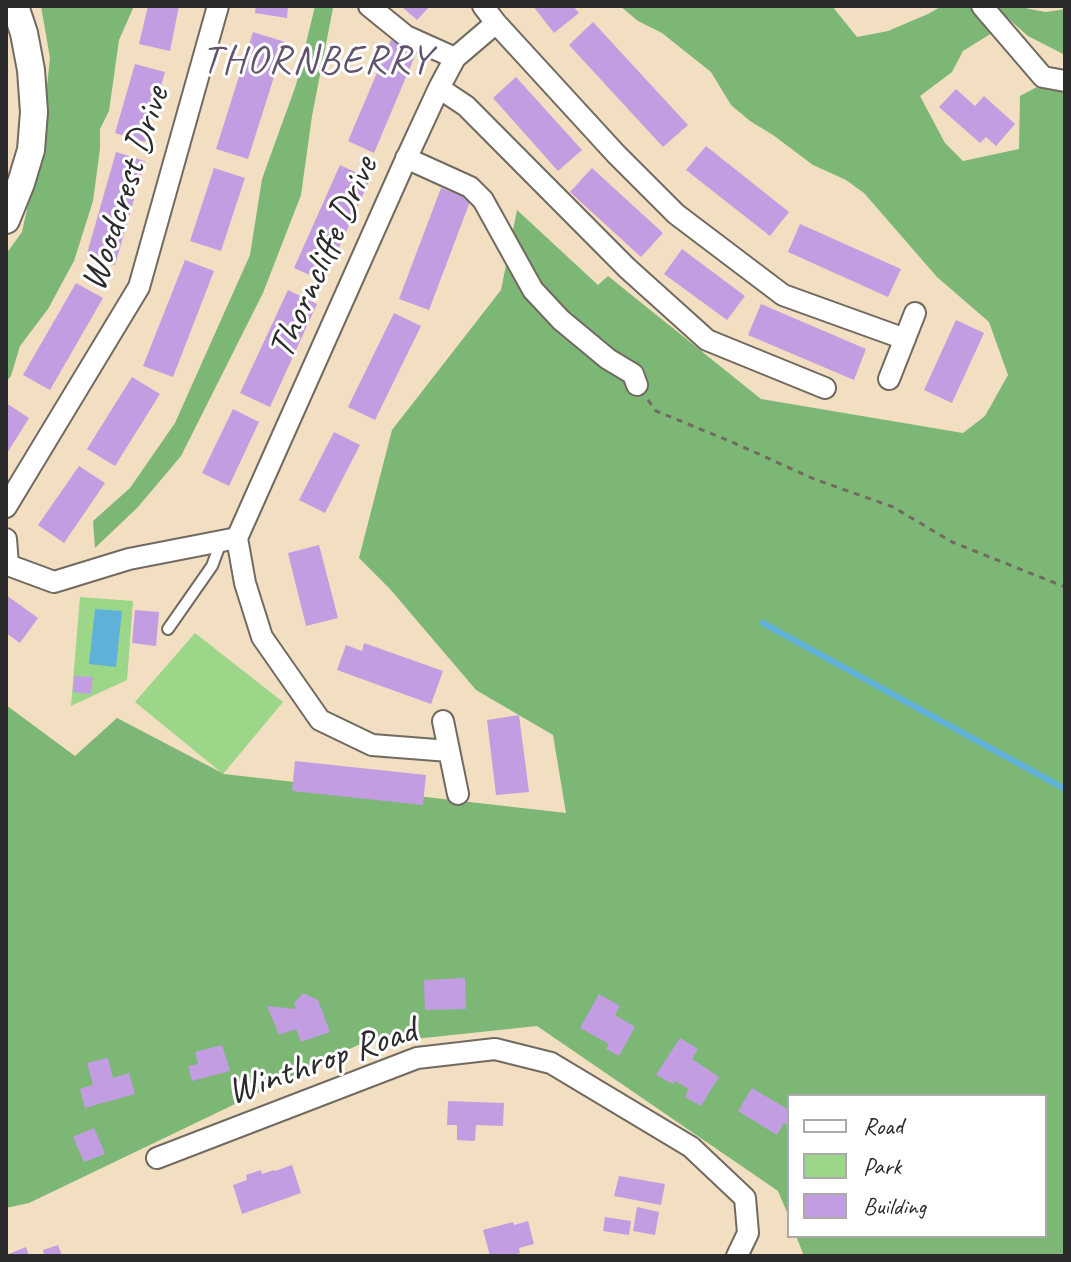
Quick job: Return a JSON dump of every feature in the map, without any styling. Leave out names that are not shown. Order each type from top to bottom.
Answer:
[{"type":"street","points":[[6,220],[31,150],[34,112],[31,70],[15,6]]},
{"type":"street","name":"Woodcrest Drive","points":[[6,507],[139,287],[218,6]]},
{"type":"street","points":[[369,6],[406,36],[455,58]]},
{"type":"street","points":[[483,6],[616,154],[676,214],[783,295],[905,339]]},
{"type":"street","points":[[982,6],[1043,77],[1065,81]]},
{"type":"street","name":"Thorncliffe Drive","points":[[229,539],[439,88],[455,58],[496,23]]},
{"type":"street","points":[[439,88],[466,106],[627,268],[707,340],[825,388]]},
{"type":"street","points":[[406,158],[470,187],[483,200],[533,290],[561,320],[608,359],[633,374],[637,385]]},
{"type":"street","points":[[889,379],[915,313]]},
{"type":"street","points":[[6,539],[8,565],[54,582],[129,559],[229,539],[262,637],[320,720],[372,745],[449,751]]},
{"type":"street","points":[[443,721],[458,794]]},
{"type":"street","name":"Winthrop Road","points":[[157,1158],[417,1058],[495,1049],[551,1063],[691,1147],[745,1198],[748,1233],[737,1256]]},
{"type":"lane","points":[[168,629],[229,539]]},
{"type":"path","points":[[637,385],[656,411],[814,479],[893,507],[952,542],[1065,587]]},
{"type":"green space","points":[[41,6],[134,6],[119,40],[109,111],[100,129],[93,201],[74,261],[48,309],[20,346],[11,376],[6,382],[6,254],[22,232],[40,151],[50,58]]},
{"type":"green space","points":[[315,6],[333,8],[312,116],[301,195],[263,293],[181,456],[138,507],[95,548],[93,521],[130,488],[175,423],[250,255],[262,179],[296,85]]},
{"type":"green space","points":[[620,6],[832,6],[857,37],[888,31],[942,6],[969,6],[992,33],[963,51],[952,72],[920,96],[945,143],[963,161],[1019,149],[1020,96],[1065,72],[1065,1256],[804,1256],[797,1238],[1047,1238],[1047,1094],[787,1094],[787,1212],[778,1191],[537,1026],[358,1045],[29,1203],[6,1208],[6,705],[75,756],[117,718],[224,774],[566,813],[553,735],[476,690],[390,589],[359,558],[392,430],[501,290],[517,210],[598,285],[608,276],[761,399],[963,433],[985,416],[1008,375],[989,322],[937,277],[864,193],[846,180],[813,165],[750,121],[731,105],[711,72],[662,33],[638,21]]},
{"type":"green space","points":[[994,6],[1022,6],[1046,12],[1065,9],[1065,55],[1028,36]]},
{"type":"green space","points":[[80,597],[133,601],[127,680],[71,706]]},
{"type":"green space","points":[[195,633],[283,702],[223,774],[135,702]]},
{"type":"water","points":[[95,609],[122,611],[116,667],[89,664]]},
{"type":"building","points":[[148,6],[179,6],[170,51],[139,44]]},
{"type":"building","points":[[256,6],[288,6],[287,18],[255,13]]},
{"type":"building","points":[[401,6],[430,6],[417,20]]},
{"type":"building","points":[[533,6],[573,6],[579,13],[554,33]]},
{"type":"building","points":[[593,22],[688,125],[663,147],[569,45]]},
{"type":"building","points":[[253,32],[285,42],[248,159],[216,149]]},
{"type":"building","points":[[391,40],[417,51],[374,153],[348,141]]},
{"type":"building","points":[[135,64],[165,72],[145,142],[115,133]]},
{"type":"building","points":[[516,77],[582,150],[558,171],[493,98]]},
{"type":"building","points":[[956,89],[975,106],[984,96],[1015,124],[996,146],[986,137],[980,143],[939,107]]},
{"type":"building","points":[[706,146],[789,212],[770,236],[686,170]]},
{"type":"building","points":[[116,152],[145,161],[115,265],[86,257]]},
{"type":"building","points":[[340,165],[370,179],[324,281],[294,268]]},
{"type":"building","points":[[214,168],[245,178],[221,251],[190,241]]},
{"type":"building","points":[[592,168],[663,233],[641,257],[570,192]]},
{"type":"building","points":[[441,188],[471,199],[429,310],[399,299]]},
{"type":"building","points":[[800,224],[901,269],[888,297],[788,252]]},
{"type":"building","points":[[682,249],[745,296],[727,320],[664,274]]},
{"type":"building","points":[[185,260],[214,271],[173,377],[143,366]]},
{"type":"building","points":[[76,283],[103,298],[50,390],[23,375]]},
{"type":"building","points":[[288,290],[317,304],[270,407],[240,393]]},
{"type":"building","points":[[761,304],[866,349],[854,380],[748,335]]},
{"type":"building","points":[[394,313],[421,326],[375,420],[348,407]]},
{"type":"building","points":[[956,320],[984,333],[952,403],[924,390]]},
{"type":"building","points":[[132,377],[160,394],[115,466],[87,449]]},
{"type":"building","points":[[6,403],[29,418],[6,455]]},
{"type":"building","points":[[233,409],[259,422],[229,486],[202,473]]},
{"type":"building","points":[[334,432],[360,445],[325,513],[299,500]]},
{"type":"building","points":[[79,466],[105,483],[64,543],[38,525]]},
{"type":"building","points":[[319,545],[338,618],[306,626],[288,553]]},
{"type":"building","points":[[6,595],[38,618],[20,643],[6,633]]},
{"type":"building","points":[[135,610],[159,612],[156,646],[132,643]]},
{"type":"building","points":[[364,643],[443,671],[431,704],[337,670],[346,645],[362,651]]},
{"type":"building","points":[[74,676],[93,677],[91,694],[73,692]]},
{"type":"building","points":[[519,715],[529,792],[496,795],[487,720]]},
{"type":"building","points":[[295,761],[426,775],[423,805],[292,791]]},
{"type":"building","points":[[465,978],[466,1009],[425,1010],[424,980]]},
{"type":"building","points":[[303,993],[318,1000],[330,1032],[301,1042],[296,1029],[279,1035],[267,1006],[296,1009],[294,1003]]},
{"type":"building","points":[[599,994],[620,1006],[615,1015],[635,1027],[619,1056],[606,1049],[609,1044],[580,1028]]},
{"type":"building","points":[[680,1038],[698,1049],[692,1059],[719,1077],[701,1106],[685,1097],[689,1089],[656,1075]]},
{"type":"building","points":[[222,1045],[230,1071],[192,1081],[188,1066],[198,1064],[195,1052]]},
{"type":"building","points":[[108,1058],[113,1078],[129,1073],[135,1094],[85,1108],[80,1089],[93,1085],[87,1063]]},
{"type":"building","points":[[752,1088],[787,1109],[787,1125],[784,1123],[777,1135],[738,1111]]},
{"type":"building","points":[[448,1101],[504,1103],[503,1126],[476,1125],[475,1141],[457,1140],[457,1125],[447,1125]]},
{"type":"building","points":[[94,1128],[105,1154],[84,1162],[73,1137]]},
{"type":"building","points":[[292,1165],[301,1193],[242,1214],[233,1185],[247,1180],[246,1175],[261,1170],[262,1174]]},
{"type":"building","points":[[619,1176],[665,1184],[661,1205],[614,1196]]},
{"type":"building","points":[[637,1207],[659,1212],[655,1235],[633,1231]]},
{"type":"building","points":[[605,1217],[631,1221],[629,1235],[603,1231]]},
{"type":"building","points":[[528,1221],[534,1244],[519,1248],[520,1253],[490,1256],[483,1230]]},
{"type":"building","points":[[58,1245],[62,1256],[38,1256],[44,1254],[43,1250]]},
{"type":"building","points":[[26,1247],[29,1256],[6,1256],[6,1255]]},
{"type":"waterway","points":[[763,623],[1065,789]]},
{"type":"district","name":"THORNBERRY","points":[[317,62]]}]
